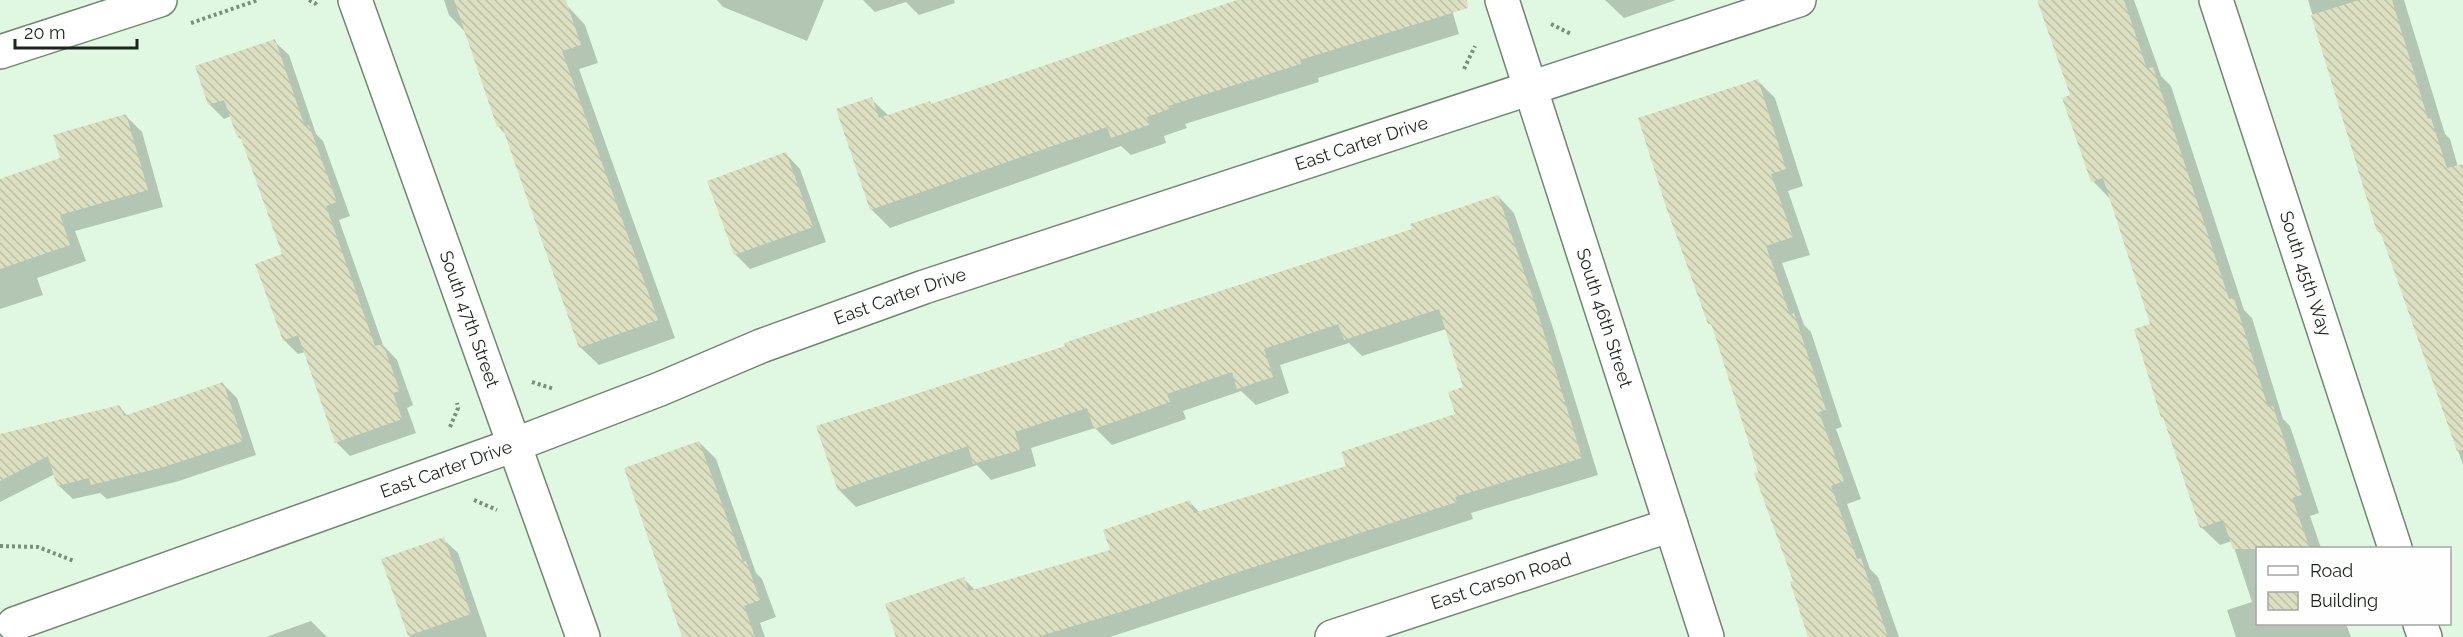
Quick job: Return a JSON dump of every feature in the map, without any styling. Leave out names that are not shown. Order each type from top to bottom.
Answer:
[{"type":"street","points":[[0,52],[160,0]]},
{"type":"street","name":"South 47th Street","points":[[355,0],[583,637]]},
{"type":"street","name":"South 46th Street","points":[[1502,0],[1707,637]]},
{"type":"street","name":"East Carter Drive","points":[[14,624],[514,444],[660,389],[761,346],[924,287],[1799,0]]},
{"type":"street","name":"South 45th Way","points":[[2216,0],[2394,547]]},
{"type":"street","name":"East Carson Road","points":[[1332,637],[1671,525]]},
{"type":"path","points":[[1549,23],[1571,34],[1581,31]]},
{"type":"path","points":[[1460,75],[1475,50],[1476,39]]},
{"type":"path","points":[[449,430],[458,408],[456,399]]},
{"type":"path","points":[[453,420],[461,423]]},
{"type":"path","points":[[485,505],[489,497]]},
{"type":"path","points":[[470,498],[499,511]]},
{"type":"path","points":[[0,546],[38,547],[75,562]]},
{"type":"building","points":[[454,0],[566,0],[581,45],[562,51],[658,320],[579,348],[502,126],[497,127]]},
{"type":"building","points":[[1237,0],[1467,0],[1468,8],[1300,60],[1301,64],[1168,106],[1169,109],[1147,117],[1149,125],[1111,138],[1107,127],[870,210],[836,109],[872,97],[879,118],[930,101],[931,104]]},
{"type":"building","points":[[2037,0],[2124,0],[2147,69],[2153,67],[2229,299],[2234,298],[2268,407],[2273,406],[2302,495],[2292,498],[2309,547],[2233,549],[2223,520],[2200,528],[2163,417],[2161,418],[2134,329],[2150,324],[2103,178],[2091,182],[2062,98],[2070,95]]},
{"type":"building","points":[[2359,0],[2392,0],[2428,119],[2431,118],[2447,168],[2463,164],[2463,450],[2457,451],[2380,231],[2377,232],[2311,15]]},
{"type":"building","points":[[275,39],[305,127],[309,125],[337,202],[326,206],[375,346],[383,344],[400,391],[393,393],[402,419],[335,443],[298,335],[283,341],[255,264],[282,254],[240,136],[237,137],[224,100],[208,105],[195,66]]},
{"type":"building","points":[[1758,79],[1786,169],[1771,174],[1793,237],[1766,246],[1790,315],[1794,313],[1826,410],[1819,412],[1844,481],[1831,486],[1857,559],[1861,558],[1888,637],[1808,637],[1790,582],[1793,581],[1754,473],[1758,472],[1711,323],[1708,324],[1666,207],[1638,118]]},
{"type":"building","points":[[126,114],[148,190],[60,215],[70,245],[0,269],[0,179],[60,158],[53,135]]},
{"type":"building","points":[[786,152],[813,227],[734,255],[707,181]]},
{"type":"building","points":[[1498,195],[1536,307],[1582,458],[1455,497],[1457,502],[1217,579],[1144,605],[1037,637],[896,637],[885,604],[964,577],[969,591],[1110,550],[1103,530],[1190,500],[1194,513],[1346,466],[1341,452],[1455,414],[1448,392],[1463,387],[1439,309],[1344,340],[1338,324],[1264,349],[1273,377],[1237,389],[1232,372],[1167,394],[1170,402],[1094,429],[1087,408],[1015,432],[1020,450],[973,464],[968,446],[838,491],[816,426],[1065,346],[1064,343],[1140,317],[1412,229],[1410,224]]},
{"type":"building","points":[[223,382],[243,441],[164,467],[91,485],[89,478],[57,486],[48,456],[0,481],[0,434],[120,405],[124,416]]},
{"type":"building","points":[[699,441],[743,562],[746,561],[760,600],[744,606],[755,637],[682,637],[624,468]]},
{"type":"building","points":[[444,537],[471,614],[408,636],[381,559]]}]
